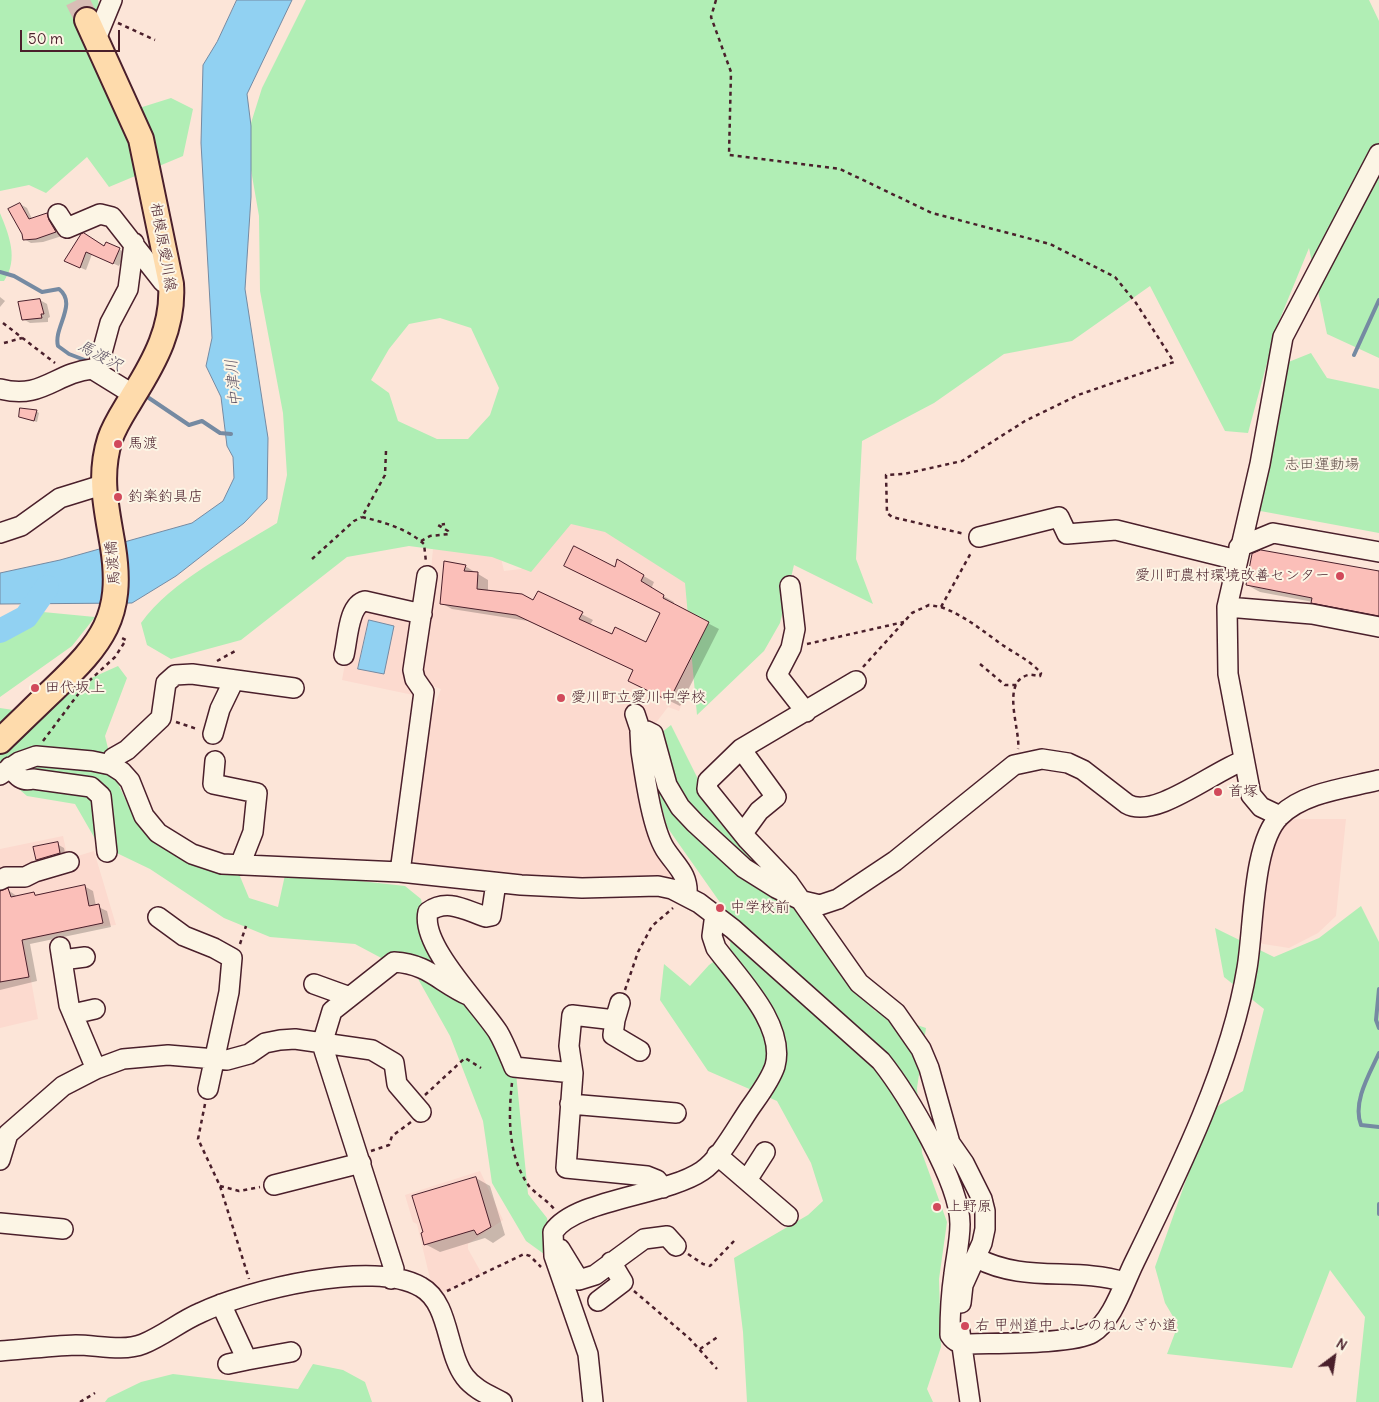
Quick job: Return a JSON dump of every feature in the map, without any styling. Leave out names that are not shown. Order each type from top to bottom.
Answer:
[{"type":"main road","name":"相模原愛川線","points":[[96,26],[141,139],[171,284],[172,305],[167,329],[111,438],[104,464],[104,493]]},
{"type":"main road","name":"馬渡橋","points":[[104,493],[116,579],[116,597],[107,627]]},
{"type":"main road","points":[[0,741],[82,662],[107,627]]},
{"type":"street","points":[[96,26],[112,0]]},
{"type":"street","points":[[1280,816],[1261,807],[1251,795],[1243,761],[1228,674],[1227,607],[1260,464],[1283,337],[1379,154]]},
{"type":"street","points":[[58,214],[67,228],[100,214],[112,217],[163,282],[171,284]]},
{"type":"street","points":[[97,371],[110,322],[128,289],[134,243]]},
{"type":"street","points":[[0,389],[24,393],[85,370],[97,371],[134,394]]},
{"type":"street","points":[[0,533],[21,526],[60,498],[104,493]]},
{"type":"street","points":[[979,537],[1059,517],[1066,534],[1105,529],[1116,530],[1238,554],[1273,533],[1379,552]]},
{"type":"street","points":[[400,872],[424,692],[415,680],[413,670],[427,576]]},
{"type":"street","points":[[790,586],[795,629],[791,648],[777,676],[806,712]]},
{"type":"street","points":[[344,655],[355,608],[360,602],[366,601],[422,614]]},
{"type":"street","points":[[1227,607],[1312,614],[1379,627]]},
{"type":"street","points":[[111,765],[113,758],[127,750],[161,718],[166,683],[175,675],[192,674],[294,688]]},
{"type":"street","points":[[213,734],[220,708],[234,680]]},
{"type":"street","points":[[856,681],[741,749],[708,781],[707,789],[743,833],[803,900],[859,983],[896,1013],[921,1049],[929,1068],[950,1143],[964,1163],[984,1205],[985,1229],[977,1258],[962,1290],[961,1344],[970,1402]]},
{"type":"street","points":[[687,896],[688,882],[664,848],[658,830],[640,752],[638,723],[646,731],[653,734],[667,785],[685,812],[744,868],[803,900],[820,905],[838,899],[895,861],[1014,765],[1042,760],[1068,763],[1084,770],[1126,804],[1134,808],[1140,808],[1181,794],[1230,765],[1243,761]]},
{"type":"street","points":[[741,749],[776,797],[759,811],[743,833]]},
{"type":"street","points":[[5,771],[36,756],[92,761],[111,765],[122,772],[130,781],[144,816],[158,833],[192,854],[222,864],[400,872],[496,883],[582,888],[658,886],[687,896],[715,914],[881,1061],[899,1083],[939,1158],[958,1207],[960,1240],[951,1295],[950,1335],[953,1340],[961,1344],[1083,1337],[1091,1334],[1103,1323],[1180,1165],[1231,1036],[1247,969],[1263,843],[1280,816],[1293,806],[1316,796],[1379,780]]},
{"type":"street","points":[[215,761],[212,786],[257,793],[254,832],[240,865]]},
{"type":"street","points":[[5,771],[26,781],[33,779],[91,787],[96,790],[101,796],[107,852]]},
{"type":"street","points":[[0,880],[6,877],[25,877],[35,872],[69,862]]},
{"type":"street","points":[[496,883],[491,916],[486,917],[446,904],[436,906],[428,912],[426,920],[435,947],[499,1034],[514,1067],[573,1073]]},
{"type":"street","points":[[593,1402],[588,1354],[554,1256],[553,1232],[558,1224],[565,1220],[602,1204],[662,1188],[701,1172],[718,1155],[769,1079],[775,1066],[777,1042],[768,1018],[716,948],[712,936],[715,914]]},
{"type":"street","points":[[158,917],[184,936],[214,948],[232,958],[230,992],[213,1060],[208,1089]]},
{"type":"street","points":[[85,956],[61,954],[69,1005],[96,1069]]},
{"type":"street","points":[[391,1278],[394,1269],[322,1044],[332,1011],[394,962],[411,963],[425,968],[456,990],[470,996]]},
{"type":"street","points":[[314,984],[350,997]]},
{"type":"street","points":[[73,1014],[95,1009]]},
{"type":"street","points":[[640,1051],[613,1035],[618,1012],[572,1015],[569,1046],[573,1073],[566,1168],[647,1176],[656,1180],[662,1188]]},
{"type":"street","points":[[0,1160],[4,1132],[63,1086],[96,1069],[142,1056],[168,1055],[213,1060],[240,1058],[265,1043],[295,1039],[372,1050],[394,1063],[397,1084],[418,1108]]},
{"type":"street","points":[[570,1104],[676,1113]]},
{"type":"street","points":[[747,1180],[765,1152]]},
{"type":"street","points":[[718,1155],[788,1216]]},
{"type":"street","points":[[274,1184],[359,1159]]},
{"type":"street","points":[[0,1223],[40,1231],[64,1229]]},
{"type":"street","points":[[552,1241],[559,1247],[579,1280],[595,1274],[644,1239],[668,1236],[676,1246]]},
{"type":"street","points":[[977,1258],[1004,1269],[1022,1273],[1108,1277],[1124,1282]]},
{"type":"street","points":[[598,1301],[623,1282],[611,1262]]},
{"type":"street","points":[[0,1351],[75,1345],[126,1347],[143,1344],[200,1313],[253,1292],[323,1280],[356,1277],[391,1278],[419,1285],[434,1297],[463,1375],[473,1386],[502,1402]]},
{"type":"street","points":[[221,1304],[238,1362],[291,1352]]},
{"type":"path","points":[[716,0],[711,17],[731,72],[729,155],[840,169],[932,213],[1050,244],[1115,277],[1136,302],[1174,362],[1078,395],[1025,421],[962,461],[904,474],[886,475],[887,513],[892,517],[979,537],[964,569],[941,606]]},
{"type":"path","points":[[96,26],[155,40]]},
{"type":"path","points":[[3,323],[69,376]]},
{"type":"path","points":[[4,343],[22,338]]},
{"type":"path","points":[[312,559],[354,521],[362,517],[386,475],[386,451]]},
{"type":"path","points":[[362,517],[389,524],[421,541],[424,544],[427,576]]},
{"type":"path","points":[[421,541],[430,536],[449,534],[448,531],[438,525],[444,524]]},
{"type":"path","points":[[856,681],[856,675],[906,622],[912,613],[929,605],[941,606],[953,611],[989,633],[995,640],[1028,661],[1041,673],[1040,676],[1028,675],[1021,679],[1011,696],[1018,746],[1014,765]]},
{"type":"path","points":[[791,648],[906,622]]},
{"type":"path","points":[[36,756],[36,750],[86,684],[115,657],[126,640],[107,627]]},
{"type":"path","points":[[980,664],[1005,685],[1018,685]]},
{"type":"path","points":[[172,721],[213,734]]},
{"type":"path","points":[[618,1012],[638,952],[652,926],[687,896]]},
{"type":"path","points":[[359,1159],[389,1145],[392,1136],[405,1128],[418,1108],[465,1058],[481,1068]]},
{"type":"path","points":[[514,1067],[509,1112],[511,1136],[520,1170],[532,1188],[554,1208]]},
{"type":"path","points":[[208,1089],[198,1139],[220,1186],[253,1292]]},
{"type":"path","points":[[220,1186],[240,1191],[274,1184]]},
{"type":"path","points":[[676,1246],[703,1264],[710,1266],[735,1240]]},
{"type":"path","points":[[434,1297],[524,1254],[530,1256],[546,1272]]},
{"type":"path","points":[[623,1282],[700,1349],[717,1369]]},
{"type":"path","points":[[700,1349],[719,1336]]},
{"type":"path","points":[[80,1402],[95,1392]]},
{"type":"shaded area","name":"愛川町立愛川中学校","points":[[558,520],[588,520],[724,605],[679,711],[668,707],[655,724],[633,724],[682,882],[596,881],[427,869],[413,860],[410,855],[428,711],[432,712],[441,689],[422,682],[421,673],[433,549],[500,554],[504,571],[521,569]]},
{"type":"shaded area","points":[[358,608],[416,617],[418,696],[342,680],[354,614]]},
{"type":"shaded area","points":[[1282,819],[1346,819],[1336,916],[1318,933],[1289,948],[1257,943],[1266,862]]},
{"type":"shaded area","points":[[63,836],[68,859],[94,851],[116,925],[86,928],[24,941],[38,1019],[0,1028],[0,849]]},
{"type":"shaded area","points":[[480,1171],[503,1220],[468,1244],[468,1249],[482,1274],[442,1293],[438,1293],[431,1283],[417,1224],[413,1222],[405,1195]]},
{"type":"green space","points":[[0,0],[98,0],[100,11],[89,47],[136,109],[171,98],[193,109],[183,156],[109,187],[87,157],[46,193],[29,185],[0,191]]},
{"type":"green space","points":[[306,0],[1369,0],[1379,21],[1379,358],[1327,334],[1309,248],[1277,326],[1248,433],[1225,431],[1150,286],[1072,341],[1004,354],[934,403],[862,441],[856,559],[873,604],[794,565],[780,623],[764,651],[697,715],[685,583],[605,532],[571,524],[531,572],[492,557],[409,546],[347,557],[241,640],[171,659],[147,645],[141,623],[154,608],[185,580],[277,523],[287,475],[283,413],[260,291],[259,216],[251,170],[251,123],[262,88]],"holes":[[[440,318],[471,328],[499,388],[490,415],[468,439],[437,439],[398,421],[389,393],[371,380],[389,349],[409,324]]]},
{"type":"green space","points":[[0,213],[7,230],[12,256],[9,273],[4,281],[0,281]]},
{"type":"green space","name":"志田運動場","points":[[1311,353],[1327,378],[1379,389],[1379,533],[1255,510],[1286,363]]},
{"type":"green space","points":[[43,612],[95,617],[72,646],[0,697],[0,634]]},
{"type":"green space","points":[[118,666],[127,678],[105,736],[115,777],[136,822],[188,863],[239,874],[249,898],[278,907],[285,875],[297,874],[405,886],[421,899],[431,955],[514,1053],[528,1194],[547,1218],[548,1226],[544,1254],[526,1241],[492,1183],[483,1121],[450,1036],[417,977],[355,944],[270,937],[224,918],[150,869],[98,844],[75,804],[27,796],[0,773],[0,708],[40,714],[69,688]]},
{"type":"green space","points":[[671,725],[720,823],[798,908],[875,1011],[926,1028],[917,1088],[922,1153],[947,1222],[939,1279],[941,1347],[927,1389],[933,1402],[747,1402],[743,1332],[734,1258],[808,1215],[823,1201],[811,1163],[777,1101],[708,1071],[660,1000],[664,964],[690,986],[709,965],[730,950],[731,918],[667,827],[646,745]]},
{"type":"green space","points":[[1361,906],[1379,942],[1379,1402],[1356,1402],[1365,1317],[1330,1270],[1292,1368],[1167,1354],[1178,1325],[1165,1303],[1155,1267],[1211,1110],[1243,1091],[1264,1009],[1224,977],[1215,928],[1274,957],[1319,938]]},
{"type":"green space","points":[[313,1364],[343,1370],[365,1382],[372,1402],[105,1402],[108,1398],[141,1382],[173,1374],[298,1389]]},
{"type":"water","name":"中津川","points":[[237,0],[292,0],[247,94],[251,126],[251,197],[245,289],[268,438],[267,499],[244,523],[176,576],[132,603],[0,604],[0,573],[60,560],[192,523],[223,501],[234,478],[233,457],[227,446],[221,397],[206,366],[212,338],[201,143],[203,65],[217,42]]},
{"type":"water","points":[[369,620],[394,626],[384,674],[358,669]]},
{"type":"building","points":[[20,203],[29,219],[47,213],[56,232],[36,239],[23,240],[22,234],[8,209]]},
{"type":"building","points":[[84,233],[104,246],[106,242],[120,248],[113,264],[86,252],[80,268],[64,261],[81,234]]},
{"type":"building","points":[[40,299],[44,314],[41,314],[42,318],[22,320],[18,302]]},
{"type":"building","points":[[20,408],[37,410],[34,421],[19,417]]},
{"type":"building","points":[[574,546],[615,567],[617,559],[644,575],[641,581],[664,595],[663,598],[709,622],[669,701],[628,681],[633,670],[516,615],[440,604],[444,561],[466,565],[464,571],[478,572],[477,589],[522,594],[533,600],[538,591],[583,612],[579,619],[612,634],[615,627],[646,642],[660,613],[564,566]]},
{"type":"building","points":[[1261,550],[1379,571],[1379,616],[1311,603],[1312,598],[1246,585],[1252,554]]},
{"type":"building","points":[[58,842],[60,853],[36,860],[33,847]]},
{"type":"building","points":[[85,885],[89,906],[99,904],[103,923],[22,940],[29,977],[0,982],[0,891],[8,888],[11,897],[34,892],[35,895]]},
{"type":"building","points":[[476,1177],[491,1227],[477,1235],[474,1230],[424,1245],[421,1233],[423,1232],[412,1196]]},
{"type":"waterway","name":"馬渡沢","points":[[0,272],[14,276],[42,292],[59,289],[64,295],[66,309],[57,339],[58,346],[69,354],[90,362]]},
{"type":"waterway","points":[[1354,355],[1379,300]]},
{"type":"waterway","name":"馬渡沢","points":[[143,394],[189,425],[202,421],[220,433],[231,434]]},
{"type":"waterway","points":[[0,631],[26,617],[47,587]]},
{"type":"waterway","points":[[1379,989],[1376,1020],[1379,1028]]},
{"type":"waterway","points":[[1379,1053],[1363,1088],[1359,1107],[1361,1125],[1379,1127]]},
{"type":"waterway","points":[[1379,1204],[1379,1214]]},
{"type":"tunnel","points":[[77,0],[87,20]]},
{"type":"place","name":"馬渡","points":[[118,444]]},
{"type":"place","name":"釣楽釣具店","points":[[118,497]]},
{"type":"place","name":"愛川町農村環境改善センター","points":[[1340,576]]},
{"type":"place","name":"田代坂上","points":[[35,688]]},
{"type":"place","name":"愛川町立愛川中学校","points":[[561,698]]},
{"type":"place","name":"首塚","points":[[1218,792]]},
{"type":"place","name":"中学校前","points":[[720,908]]},
{"type":"place","name":"上野原","points":[[937,1207]]},
{"type":"place","name":"右 甲州道中 よしのねんざか道","points":[[965,1326]]}]
